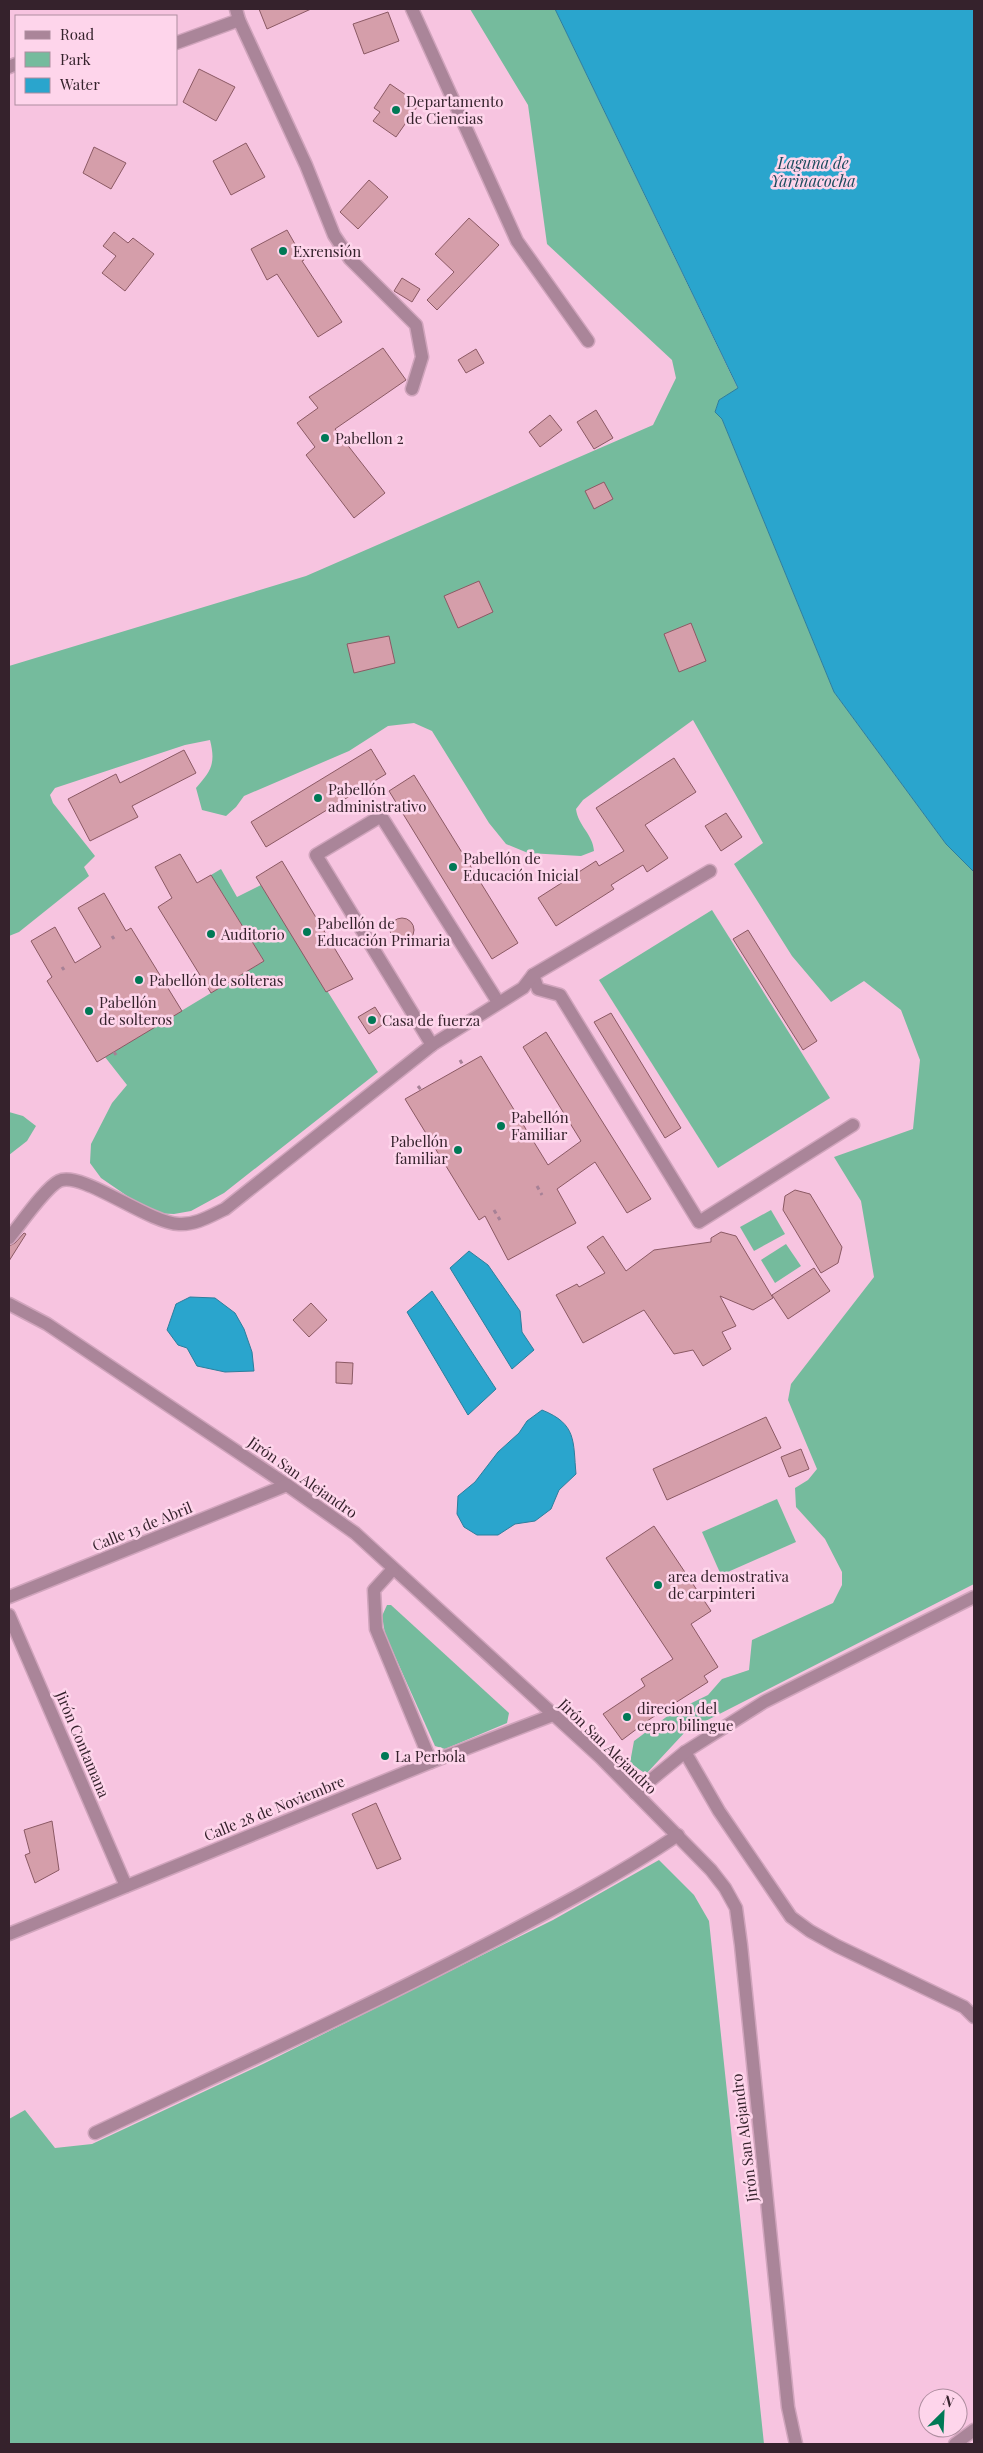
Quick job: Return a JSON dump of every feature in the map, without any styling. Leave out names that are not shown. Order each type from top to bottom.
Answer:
[{"type":"street","points":[[412,9],[517,241],[588,341]]},
{"type":"street","points":[[178,42],[237,14],[306,166],[334,235],[350,258],[416,325],[422,357],[412,389]]},
{"type":"street","points":[[432,1045],[316,855],[381,816],[498,1002]]},
{"type":"street","points":[[9,1238],[47,1191],[60,1180],[79,1180],[134,1208],[178,1224],[195,1222],[218,1212],[290,1159],[432,1045],[522,988],[533,975],[710,871]]},
{"type":"street","points":[[533,975],[538,989],[560,995],[699,1222],[853,1125]]},
{"type":"street","name":"Jirón San Alejandro","points":[[9,1304],[47,1324],[287,1485],[355,1533],[635,1793],[678,1835],[725,1888],[736,1908],[765,2168],[788,2407],[796,2444]]},
{"type":"street","name":"Calle 13 de Abril","points":[[9,1597],[287,1485]]},
{"type":"street","points":[[393,1569],[374,1590],[376,1629],[431,1762]]},
{"type":"street","points":[[635,1793],[685,1752],[764,1702],[974,1597]]},
{"type":"street","name":"Jirón Contamana","points":[[9,1615],[126,1886]]},
{"type":"street","name":"Calle 28 de Noviembre","points":[[9,1934],[431,1762],[553,1715]]},
{"type":"street","points":[[685,1752],[720,1811],[791,1917],[810,1931],[964,2007],[974,2017]]},
{"type":"street","points":[[95,2133],[427,1976],[548,1912],[642,1859],[678,1835]]},
{"type":"street","points":[[955,2444],[974,2430]]},
{"type":"path","points":[[460,1060],[464,1067]]},
{"type":"path","points":[[537,1186],[542,1195]]},
{"type":"path","points":[[494,1210],[500,1220]]},
{"type":"green space","points":[[470,9],[555,9],[738,389],[719,400],[715,412],[722,419],[834,692],[946,844],[974,872],[974,1584],[686,1731],[646,1774],[630,1763],[634,1741],[673,1712],[708,1695],[722,1679],[749,1670],[752,1640],[833,1603],[842,1585],[842,1572],[825,1539],[796,1507],[795,1488],[808,1480],[817,1469],[788,1400],[791,1384],[874,1277],[861,1201],[834,1157],[913,1129],[920,1060],[901,1010],[864,981],[831,1002],[792,956],[734,864],[763,843],[693,720],[583,800],[576,809],[577,815],[591,840],[594,851],[581,856],[528,853],[506,844],[489,823],[432,731],[414,723],[388,726],[349,751],[244,796],[226,816],[202,810],[196,788],[211,767],[212,748],[210,740],[185,745],[55,788],[50,795],[53,803],[95,856],[84,867],[89,876],[19,932],[9,936],[9,666],[306,576],[653,425],[676,378],[672,360],[547,244],[528,105]]},
{"type":"green space","points":[[221,869],[237,897],[261,885],[378,1072],[224,1193],[191,1211],[174,1214],[152,1213],[101,1178],[90,1163],[91,1144],[112,1103],[127,1085],[105,1057],[264,961],[211,875]]},
{"type":"green space","points":[[712,910],[830,1098],[718,1168],[599,980]]},
{"type":"green space","points":[[9,1112],[23,1116],[36,1126],[27,1141],[9,1155]]},
{"type":"green space","points":[[771,1210],[785,1234],[754,1251],[740,1227]]},
{"type":"green space","points":[[786,1244],[801,1266],[775,1283],[761,1260]]},
{"type":"green space","points":[[777,1499],[796,1542],[721,1575],[702,1532]]},
{"type":"green space","points":[[387,1605],[391,1605],[509,1713],[507,1723],[445,1749],[435,1746],[385,1634],[382,1616]]},
{"type":"green space","points":[[659,1860],[694,1895],[709,1921],[764,2444],[9,2444],[9,2119],[25,2110],[55,2148],[92,2144],[265,2063],[553,1920]]},
{"type":"water","name":"Laguna de Yarinacocha","points":[[555,9],[974,9],[974,872],[946,844],[834,692],[722,419],[715,412],[719,400],[738,388]]},
{"type":"water","points":[[469,1251],[488,1265],[520,1311],[522,1332],[534,1350],[512,1369],[450,1268]]},
{"type":"water","points":[[432,1291],[496,1389],[468,1415],[407,1312]]},
{"type":"water","points":[[190,1297],[215,1298],[235,1313],[244,1329],[252,1352],[254,1371],[225,1372],[197,1366],[187,1348],[178,1345],[167,1330],[176,1304]]},
{"type":"water","points":[[542,1410],[562,1421],[571,1435],[576,1474],[559,1490],[551,1509],[535,1521],[515,1524],[498,1535],[477,1535],[464,1527],[457,1514],[458,1496],[475,1482],[498,1452],[519,1433],[527,1421]]},
{"type":"building","points":[[259,9],[311,9],[267,29]]},
{"type":"building","points":[[388,12],[399,41],[364,54],[353,24]]},
{"type":"building","points":[[199,69],[235,87],[216,121],[183,102]]},
{"type":"building","name":"Departamento de Ciencias","points":[[390,84],[419,104],[396,137],[373,121],[380,112],[374,108]]},
{"type":"building","points":[[246,143],[265,177],[231,195],[213,161]]},
{"type":"building","points":[[94,147],[126,163],[111,189],[83,173]]},
{"type":"building","points":[[369,180],[388,197],[358,229],[340,212]]},
{"type":"building","points":[[469,218],[499,245],[437,310],[427,300],[454,272],[435,254]]},
{"type":"building","points":[[287,230],[304,260],[302,261],[342,322],[318,337],[277,274],[267,280],[251,249]]},
{"type":"building","points":[[114,232],[128,243],[133,238],[154,254],[125,291],[102,273],[116,256],[103,246]]},
{"type":"building","points":[[402,278],[420,289],[412,302],[394,291]]},
{"type":"building","name":"Pabellon 2","points":[[383,348],[406,380],[335,429],[385,493],[354,518],[306,455],[315,447],[297,423],[318,408],[309,397]]},
{"type":"building","points":[[476,349],[484,363],[466,373],[458,360]]},
{"type":"building","points":[[596,410],[613,438],[594,449],[577,422]]},
{"type":"building","points":[[550,415],[562,430],[540,447],[529,432]]},
{"type":"building","points":[[604,482],[613,499],[594,509],[585,491]]},
{"type":"building","points":[[479,581],[493,612],[458,628],[444,596]]},
{"type":"building","points":[[691,623],[706,661],[679,672],[664,634]]},
{"type":"building","points":[[389,636],[395,663],[354,673],[347,644]]},
{"type":"building","name":"Pabellón administrativo","points":[[371,749],[386,774],[266,847],[251,822]]},
{"type":"building","points":[[184,750],[196,773],[132,806],[138,817],[90,841],[68,799],[116,774],[120,783]]},
{"type":"building","points":[[674,758],[696,792],[645,825],[668,858],[647,872],[643,865],[611,885],[614,889],[556,926],[538,898],[596,861],[599,866],[624,851],[596,808]]},
{"type":"building","name":"Pabellón de Educación Inicial","points":[[414,775],[518,943],[492,959],[389,791]]},
{"type":"building","points":[[726,813],[742,837],[721,851],[705,826]]},
{"type":"building","name":"Auditorio","points":[[180,854],[197,883],[211,875],[264,961],[211,993],[158,907],[172,898],[155,867]]},
{"type":"building","name":"Pabellón de Educación Primaria","points":[[282,861],[353,979],[326,992],[256,877]]},
{"type":"building","points":[[104,893],[126,931],[131,928],[182,1011],[97,1062],[47,981],[52,977],[31,941],[55,927],[75,963],[101,947],[78,908]]},
{"type":"building","points":[[402,918],[411,921],[414,930],[411,939],[402,942],[393,939],[390,930],[393,921]]},
{"type":"building","points":[[748,930],[817,1041],[803,1050],[733,939]]},
{"type":"building","name":"Casa de fuerza","points":[[375,1007],[385,1023],[369,1034],[358,1017]]},
{"type":"building","points":[[611,1013],[681,1128],[665,1138],[594,1022]]},
{"type":"building","points":[[546,1032],[651,1199],[627,1213],[595,1162],[557,1189],[576,1223],[508,1260],[485,1216],[479,1220],[405,1099],[481,1056],[548,1165],[581,1141],[523,1047]]},
{"type":"building","points":[[795,1190],[810,1194],[842,1247],[838,1263],[821,1273],[783,1210],[785,1196]]},
{"type":"building","points":[[721,1232],[736,1236],[773,1298],[753,1310],[720,1296],[736,1326],[722,1332],[731,1349],[703,1366],[693,1350],[674,1354],[644,1310],[583,1343],[556,1295],[577,1284],[579,1287],[605,1273],[587,1247],[603,1236],[626,1271],[654,1250],[711,1242],[711,1238]]},
{"type":"building","points":[[24,1233],[26,1234],[9,1261],[9,1246],[15,1243]]},
{"type":"building","points":[[814,1268],[830,1291],[788,1319],[772,1295]]},
{"type":"building","points":[[311,1303],[327,1320],[309,1337],[293,1320]]},
{"type":"building","points":[[336,1362],[353,1363],[352,1384],[336,1383]]},
{"type":"building","points":[[766,1417],[781,1448],[667,1500],[653,1469]]},
{"type":"building","points":[[801,1449],[809,1469],[789,1477],[781,1457]]},
{"type":"building","points":[[654,1526],[711,1611],[691,1624],[718,1667],[704,1676],[708,1682],[650,1719],[622,1740],[603,1714],[645,1686],[641,1679],[673,1659],[606,1558]]},
{"type":"building","points":[[376,1803],[401,1859],[377,1869],[352,1814]]},
{"type":"building","points":[[52,1821],[59,1870],[35,1883],[25,1855],[30,1853],[24,1830]]},
{"type":"place","name":"Departamento de Ciencias","points":[[396,110]]},
{"type":"place","name":"Exrensión","points":[[283,251]]},
{"type":"place","name":"Pabellon 2","points":[[325,438]]},
{"type":"place","name":"Pabellón administrativo","points":[[318,798]]},
{"type":"place","name":"Pabellón de Educación Inicial","points":[[453,867]]},
{"type":"place","name":"Pabellón de Educación Primaria","points":[[307,932]]},
{"type":"place","name":"Auditorio","points":[[211,934]]},
{"type":"place","name":"Pabellón de solteras","points":[[139,980]]},
{"type":"place","name":"Pabellón de solteros","points":[[89,1011]]},
{"type":"place","name":"Casa de fuerza","points":[[372,1020]]},
{"type":"place","name":"Pabellón Familiar","points":[[501,1126]]},
{"type":"place","name":"Pabellón familiar","points":[[458,1150]]},
{"type":"place","name":"area demostrativa de carpinteri","points":[[658,1585]]},
{"type":"place","name":"direcion del cepro bilingue","points":[[627,1717]]},
{"type":"place","name":"La Perbola","points":[[385,1756]]}]
